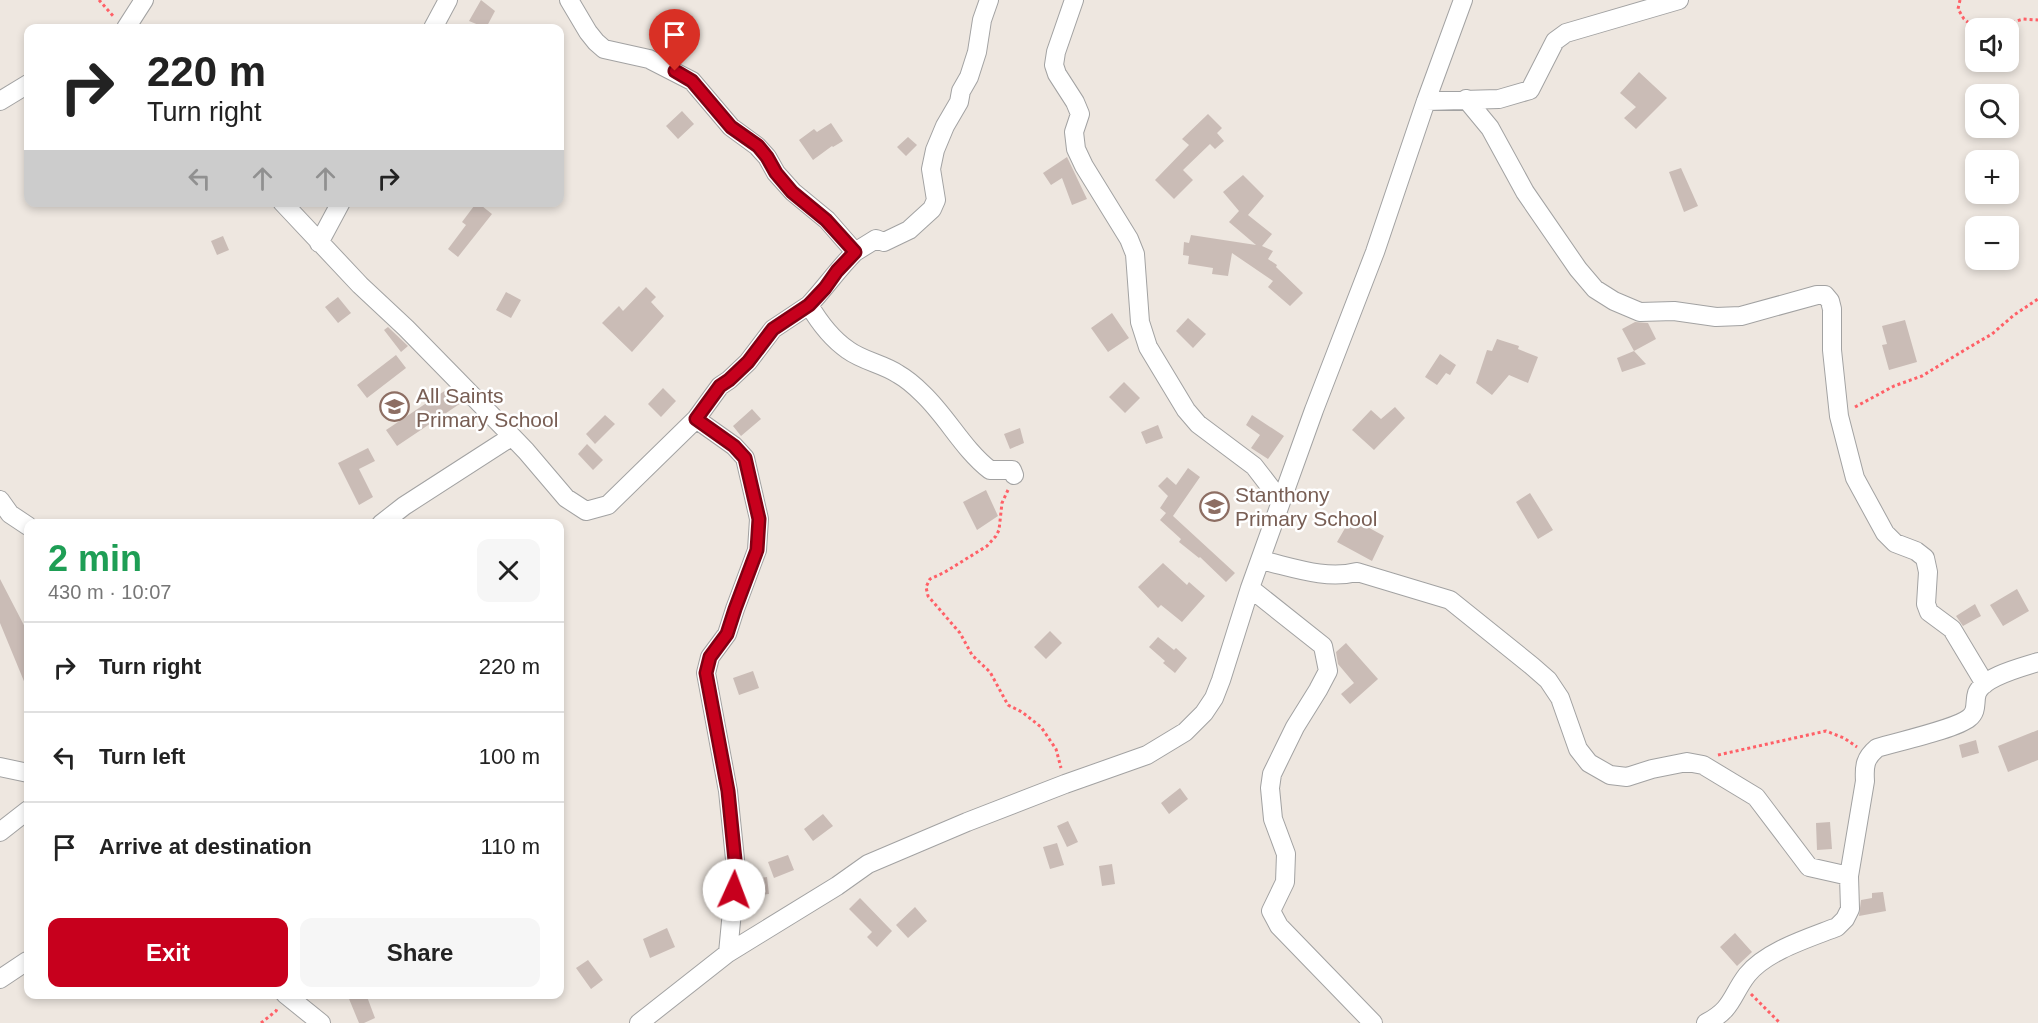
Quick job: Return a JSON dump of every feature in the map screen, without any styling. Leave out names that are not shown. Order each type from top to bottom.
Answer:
[{"type":"street","points":[[121,24],[144,0]]},
{"type":"street","points":[[435,24],[448,0]]},
{"type":"street","points":[[569,0],[588,32],[604,49],[649,58],[692,81],[731,127],[758,146],[792,192],[826,220],[855,252]]},
{"type":"street","points":[[287,207],[319,243],[526,451],[566,498],[586,511],[608,505],[696,419],[720,386],[748,362],[773,329],[809,305],[855,252],[876,239],[884,242],[902,234],[932,209],[936,200],[931,169],[935,150],[969,77],[977,52],[984,11],[989,0]]},
{"type":"street","points":[[1074,0],[1056,52],[1054,65],[1080,114],[1074,132],[1076,150],[1129,239],[1135,254],[1140,322],[1148,347],[1186,410],[1198,424],[1254,466],[1281,501]]},
{"type":"street","points":[[639,1023],[728,953],[837,886],[868,864],[1065,784],[1147,755],[1185,732],[1204,713],[1214,698],[1221,680],[1250,588],[1314,410],[1375,252],[1462,0]]},
{"type":"street","points":[[1426,101],[1498,99],[1530,90],[1555,41],[1566,33],[1679,0]]},
{"type":"street","points":[[0,102],[24,87]]},
{"type":"street","points":[[1466,99],[1490,128],[1525,192],[1578,269],[1595,288],[1614,301],[1640,312],[1674,311],[1716,317],[1741,316],[1817,295],[1825,295],[1832,309],[1832,350],[1839,416],[1855,478],[1885,533],[1895,543],[1916,551],[1924,558],[1928,572],[1926,604],[1929,612],[1952,629],[1984,684]]},
{"type":"street","points":[[319,243],[337,207]]},
{"type":"street","points":[[809,305],[818,321],[849,351],[900,374],[923,394],[938,409],[959,439],[981,463],[990,470],[1012,470],[1014,475]]},
{"type":"street","points":[[696,419],[734,446],[745,458],[759,519],[757,550],[727,634],[710,657],[706,673],[728,791],[736,870],[728,953]]},
{"type":"street","points":[[387,519],[511,437]]},
{"type":"street","points":[[0,500],[10,514],[24,523]]},
{"type":"street","points":[[1260,560],[1325,575],[1343,576],[1358,572],[1450,600],[1548,680],[1560,698],[1578,749],[1589,763],[1610,776],[1627,777],[1688,762],[1703,765],[1756,797],[1809,867],[1849,876]]},
{"type":"street","points":[[1250,588],[1323,646],[1328,670],[1295,727],[1272,774],[1270,788],[1272,819],[1286,854],[1286,882],[1271,911],[1279,926],[1373,1023]]},
{"type":"street","points":[[1706,1023],[1719,1016],[1729,1006],[1748,974],[1766,958],[1837,927],[1845,919],[1850,909],[1849,876],[1865,781],[1864,766],[1869,755],[1877,748],[1953,726],[1970,718],[1976,707],[1977,692],[1984,684],[1998,676],[2038,662]]},
{"type":"street","points":[[0,767],[24,772]]},
{"type":"street","points":[[0,832],[24,813]]},
{"type":"street","points":[[0,979],[24,964]]},
{"type":"street","points":[[283,999],[321,1023]]},
{"type":"path","points":[[99,0],[121,24]]},
{"type":"path","points":[[1960,0],[1958,9],[1965,20]]},
{"type":"path","points":[[2019,20],[2038,20]]},
{"type":"path","points":[[1839,416],[1894,386],[1922,376],[1992,334],[2038,299]]},
{"type":"path","points":[[1014,475],[1002,503],[999,530],[996,536],[987,546],[930,579],[926,587],[928,596],[960,633],[972,656],[990,672],[1008,705],[1022,712],[1046,734],[1056,749],[1065,784]]},
{"type":"path","points":[[1688,762],[1826,731],[1844,738],[1869,755]]},
{"type":"path","points":[[1742,985],[1780,1023]]},
{"type":"path","points":[[261,1023],[276,1011],[283,999]]},
{"type":"building","points":[[481,0],[495,11],[488,24],[476,24],[469,21]]},
{"type":"building","points":[[1639,72],[1667,98],[1636,129],[1624,118],[1636,107],[1620,93]]},
{"type":"building","points":[[682,111],[694,124],[678,139],[666,126]]},
{"type":"building","points":[[1208,114],[1222,128],[1217,133],[1224,141],[1215,149],[1210,144],[1183,170],[1193,180],[1174,199],[1155,180],[1189,145],[1182,139]]},
{"type":"building","points":[[831,123],[843,141],[813,160],[799,140],[814,129],[817,132]]},
{"type":"building","points":[[908,137],[917,145],[906,156],[897,147]]},
{"type":"building","points":[[1067,157],[1087,199],[1072,205],[1062,178],[1051,185],[1043,173]]},
{"type":"building","points":[[1681,168],[1698,206],[1684,212],[1669,172]]},
{"type":"building","points":[[1243,175],[1264,196],[1248,215],[1272,234],[1262,246],[1273,251],[1268,259],[1277,265],[1276,267],[1303,293],[1290,306],[1268,287],[1273,281],[1232,253],[1228,276],[1212,274],[1213,268],[1188,264],[1189,256],[1183,255],[1184,242],[1189,243],[1191,235],[1256,245],[1229,222],[1239,211],[1223,192]]},
{"type":"building","points":[[473,207],[483,207],[492,214],[458,257],[448,249],[466,225],[462,222]]},
{"type":"building","points":[[223,236],[229,250],[217,255],[211,241]]},
{"type":"building","points":[[646,287],[656,297],[651,302],[664,316],[632,352],[602,323],[619,306],[623,311]]},
{"type":"building","points":[[506,292],[521,300],[511,318],[496,310]]},
{"type":"building","points":[[338,297],[351,313],[338,323],[325,307]]},
{"type":"building","points":[[1112,313],[1129,338],[1108,352],[1091,328]]},
{"type":"building","points":[[1188,318],[1206,334],[1193,348],[1176,331]]},
{"type":"building","points":[[1905,320],[1917,362],[1889,370],[1882,345],[1887,344],[1882,326]]},
{"type":"building","points":[[1635,322],[1648,323],[1656,339],[1634,351],[1622,329]]},
{"type":"building","points":[[388,327],[408,346],[401,352],[384,330]]},
{"type":"building","points":[[1497,339],[1519,346],[1518,349],[1538,357],[1528,383],[1509,375],[1492,395],[1476,383],[1487,350],[1492,351]]},
{"type":"building","points":[[1634,351],[1646,364],[1622,372],[1617,358]]},
{"type":"building","points":[[1440,354],[1456,365],[1450,375],[1446,373],[1437,385],[1425,377]]},
{"type":"building","points":[[396,355],[406,368],[367,398],[357,385]]},
{"type":"building","points":[[1124,382],[1140,398],[1125,413],[1109,397]]},
{"type":"building","points":[[449,388],[461,403],[397,446],[386,430]]},
{"type":"building","points":[[663,388],[676,401],[661,417],[648,404]]},
{"type":"building","points":[[1395,407],[1405,418],[1374,450],[1352,430],[1371,410],[1381,419]]},
{"type":"building","points":[[752,409],[761,419],[741,436],[733,426]]},
{"type":"building","points":[[605,415],[615,424],[595,444],[586,434]]},
{"type":"building","points":[[1252,415],[1284,436],[1268,459],[1251,448],[1260,435],[1246,425]]},
{"type":"building","points":[[1158,425],[1163,438],[1146,444],[1141,432]]},
{"type":"building","points":[[1020,428],[1024,443],[1010,449],[1004,434]]},
{"type":"building","points":[[587,444],[603,460],[593,470],[578,454]]},
{"type":"building","points":[[368,448],[375,461],[359,469],[373,497],[359,505],[338,463]]},
{"type":"building","points":[[1188,468],[1200,477],[1173,516],[1235,573],[1226,582],[1200,557],[1179,542],[1181,539],[1160,520],[1166,513],[1160,508],[1168,496],[1158,486],[1167,477],[1176,485]]},
{"type":"building","points":[[986,490],[998,516],[977,530],[963,502]]},
{"type":"building","points":[[1530,493],[1553,530],[1538,539],[1516,502]]},
{"type":"building","points":[[1353,519],[1384,536],[1372,561],[1337,542],[1348,523],[1350,524]]},
{"type":"building","points":[[1163,563],[1187,585],[1189,582],[1205,596],[1182,622],[1161,605],[1158,608],[1138,587]]},
{"type":"building","points":[[0,579],[24,625],[24,681],[0,623]]},
{"type":"building","points":[[2017,589],[2029,611],[2003,626],[1990,605]]},
{"type":"building","points":[[1975,604],[1981,616],[1963,626],[1956,616]]},
{"type":"building","points":[[1050,631],[1062,643],[1046,659],[1034,647]]},
{"type":"building","points":[[1158,637],[1187,658],[1175,673],[1149,647]]},
{"type":"building","points":[[1346,643],[1378,679],[1350,704],[1341,694],[1354,683],[1338,664],[1336,652]]},
{"type":"building","points":[[753,671],[759,688],[739,695],[733,678]]},
{"type":"building","points":[[2038,730],[2038,760],[2008,772],[1998,746]]},
{"type":"building","points":[[1976,740],[1979,753],[1962,758],[1959,745]]},
{"type":"building","points":[[1180,788],[1188,799],[1169,814],[1161,803]]},
{"type":"building","points":[[823,814],[833,826],[813,841],[804,829]]},
{"type":"building","points":[[1068,821],[1078,842],[1067,847],[1057,826]]},
{"type":"building","points":[[1830,822],[1832,849],[1817,850],[1816,823]]},
{"type":"building","points":[[1057,843],[1064,865],[1050,869],[1043,847]]},
{"type":"building","points":[[788,855],[794,870],[774,878],[768,862]]},
{"type":"building","points":[[1112,864],[1115,884],[1102,886],[1099,866]]},
{"type":"building","points":[[767,877],[769,894],[748,896],[746,880]]},
{"type":"building","points":[[1883,892],[1886,911],[1859,916],[1861,900],[1872,898],[1872,893]]},
{"type":"building","points":[[860,898],[892,931],[877,947],[867,937],[872,932],[849,909]]},
{"type":"building","points":[[915,907],[927,921],[908,938],[896,925]]},
{"type":"building","points":[[667,928],[675,947],[650,958],[643,939]]},
{"type":"building","points":[[1735,933],[1752,952],[1737,966],[1720,947]]},
{"type":"building","points":[[588,960],[603,980],[591,989],[576,968]]},
{"type":"building","points":[[349,999],[368,999],[375,1018],[359,1023]]},
{"type":"place","name":"All Saints Primary School","points":[[395,407]]},
{"type":"place","name":"Stanthony Primary School","points":[[1214,506]]},
{"type":"route","points":[[675,71],[692,81],[731,127],[758,146],[792,192],[826,220],[855,252],[809,305],[773,329],[748,362],[720,386],[696,419],[734,446],[745,458],[759,519],[757,550],[727,634],[710,657],[706,673],[728,791],[736,870],[734,890]]}]
